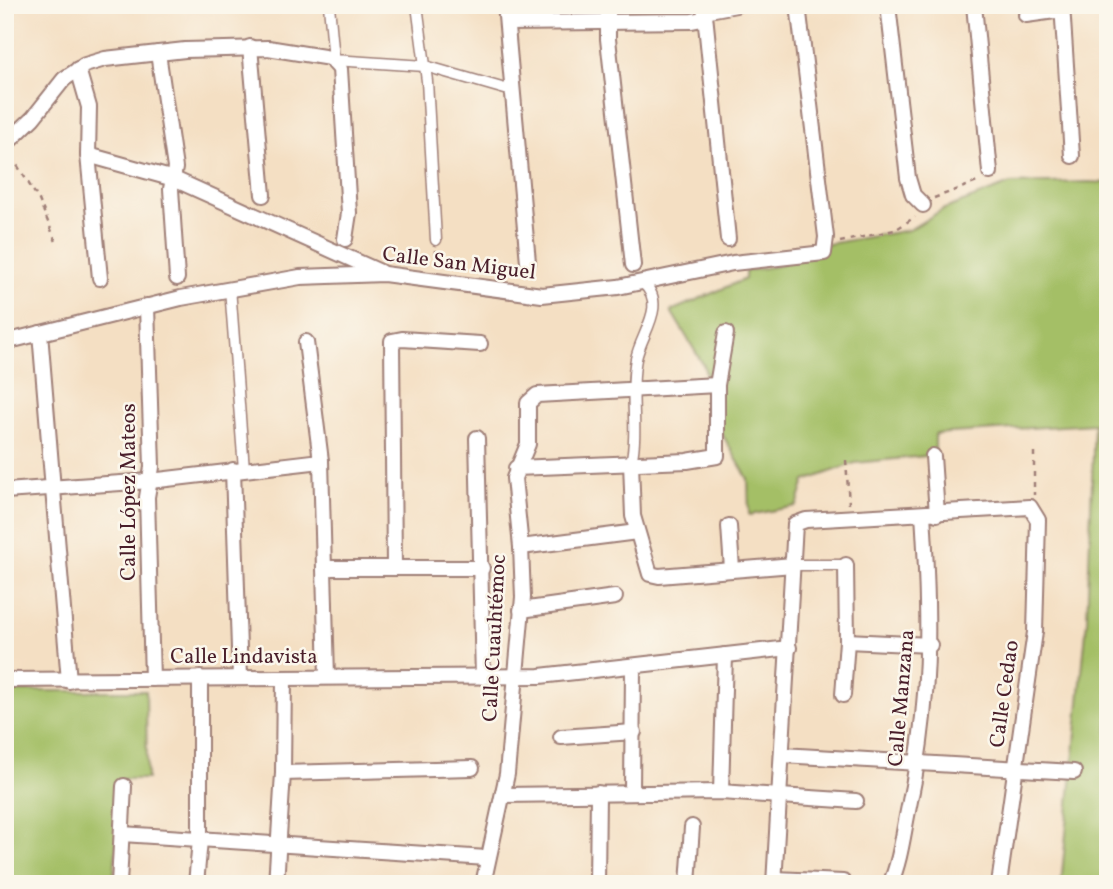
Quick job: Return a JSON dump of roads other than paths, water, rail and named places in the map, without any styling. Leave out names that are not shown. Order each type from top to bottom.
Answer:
[{"type":"street","points":[[329,5],[334,60],[340,69],[349,213],[345,239]]},
{"type":"street","points":[[416,5],[425,66],[436,240]]},
{"type":"street","points":[[505,5],[528,262]]},
{"type":"street","points":[[608,5],[608,39],[633,265]]},
{"type":"street","points":[[507,23],[609,24],[692,21],[704,11],[736,5]]},
{"type":"street","name":"Calle San Miguel","points":[[5,342],[147,306],[230,288],[300,277],[384,274],[542,295],[643,283],[733,263],[821,254],[827,249],[798,5]]},
{"type":"street","points":[[888,5],[908,178],[913,195],[923,207]]},
{"type":"street","points":[[974,5],[990,172]]},
{"type":"street","points":[[1026,15],[1062,8],[1072,156]]},
{"type":"street","points":[[704,11],[709,36],[729,239]]},
{"type":"street","points":[[250,47],[263,195]]},
{"type":"street","points":[[8,150],[57,87],[78,69],[105,60],[158,53],[250,47],[334,60],[425,66],[512,91]]},
{"type":"street","points":[[158,53],[176,168],[171,189],[177,278]]},
{"type":"street","points":[[78,69],[89,107],[88,155],[100,278]]},
{"type":"street","points":[[88,155],[174,179],[384,274]]},
{"type":"street","points":[[643,283],[653,297],[654,306],[636,358],[633,516],[650,574],[659,576],[793,565],[846,565],[847,641],[843,695]]},
{"type":"street","points":[[230,288],[239,469],[240,678]]},
{"type":"street","name":"Calle López Mateos","points":[[147,306],[152,467],[148,497],[152,679]]},
{"type":"street","points":[[40,332],[69,681]]},
{"type":"street","points":[[516,468],[717,456],[717,385],[726,333]]},
{"type":"street","points":[[394,567],[394,339],[480,344]]},
{"type":"street","points":[[306,342],[321,460],[327,677]]},
{"type":"street","points":[[634,391],[717,385]]},
{"type":"street","name":"Calle Cuauhtémoc","points":[[483,884],[503,795],[516,677],[522,610],[522,547],[513,488],[516,468],[528,444],[528,403],[533,397],[634,391]]},
{"type":"street","points":[[477,438],[483,677]]},
{"type":"street","name":"Calle Manzana","points":[[890,884],[919,762],[930,645],[933,456]]},
{"type":"street","points":[[5,491],[150,481],[321,460]]},
{"type":"street","name":"Calle Cedao","points":[[930,514],[1024,507],[1034,509],[1038,520],[1035,632],[999,884]]},
{"type":"street","points":[[843,882],[774,881],[795,524],[806,520],[930,514]]},
{"type":"street","points":[[729,526],[732,569]]},
{"type":"street","points":[[522,547],[637,532]]},
{"type":"street","points":[[326,568],[482,568]]},
{"type":"street","points":[[522,610],[615,597]]},
{"type":"street","points":[[847,641],[930,645]]},
{"type":"street","name":"Calle Lindavista","points":[[5,680],[516,677],[789,648]]},
{"type":"street","points":[[721,793],[724,655]]},
{"type":"street","points":[[632,666],[632,793]]},
{"type":"street","points":[[196,884],[200,840],[200,678]]},
{"type":"street","points":[[275,884],[283,773],[284,678]]},
{"type":"street","points":[[561,737],[634,732]]},
{"type":"street","points":[[782,755],[1073,772]]},
{"type":"street","points":[[283,773],[472,768]]},
{"type":"street","points":[[119,884],[124,786]]},
{"type":"street","points":[[597,884],[598,793]]},
{"type":"street","points":[[503,795],[721,793],[856,801]]},
{"type":"street","points":[[688,884],[692,827]]},
{"type":"street","points":[[122,834],[487,858]]}]
